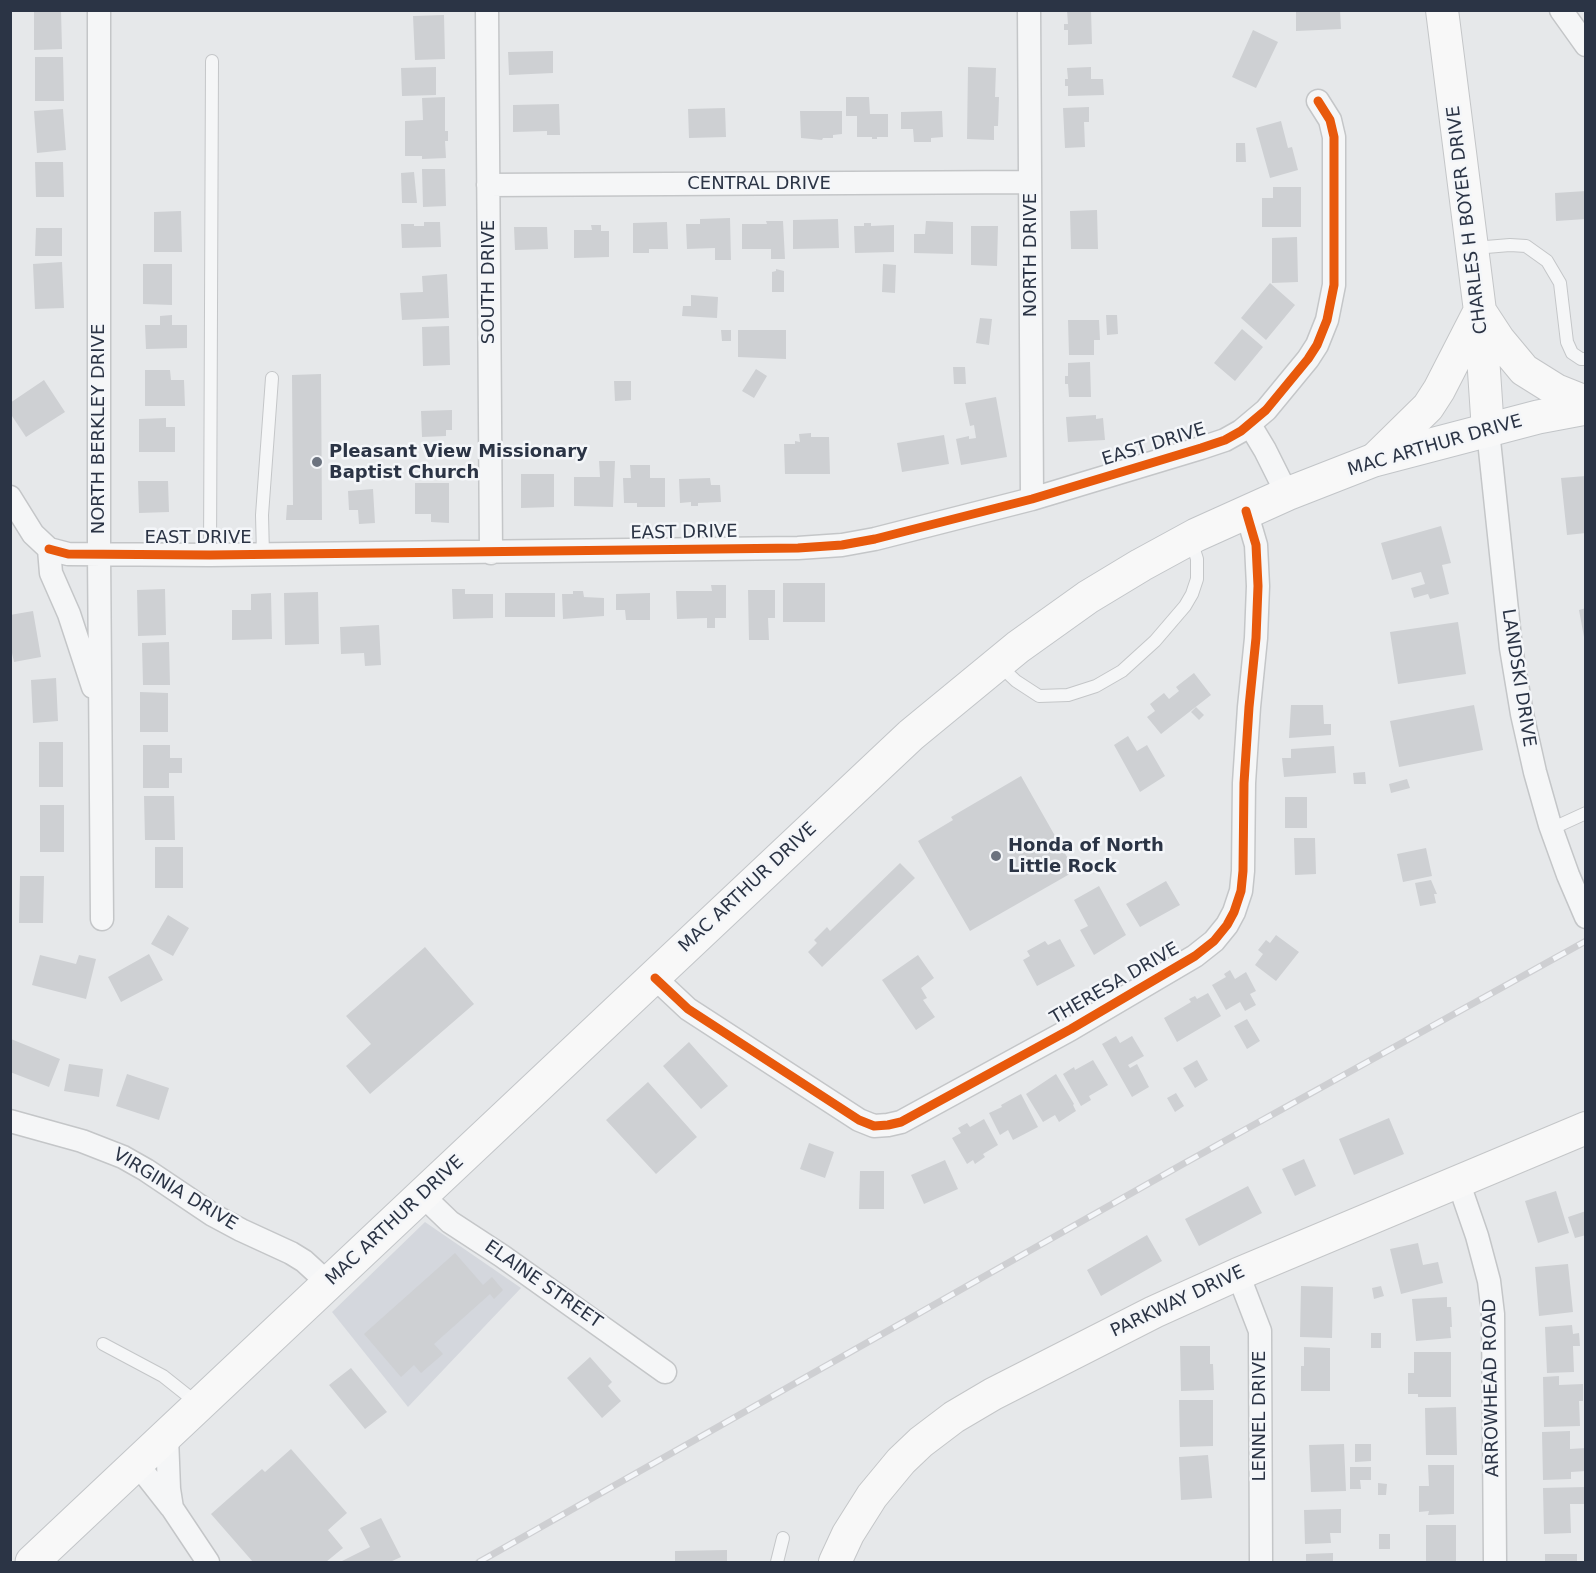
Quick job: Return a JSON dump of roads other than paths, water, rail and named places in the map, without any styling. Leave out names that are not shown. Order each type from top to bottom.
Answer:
[{"type":"main road","name":"MAC ARTHUR DRIVE","points":[[32,1563],[911,735],[997,663],[1088,597],[1141,565],[1190,538],[1287,494],[1374,460],[1538,417],[1586,408]]},
{"type":"street","name":"NORTH BERKLEY DRIVE","points":[[99,10],[102,919]]},
{"type":"street","name":"SOUTH DRIVE","points":[[487,10],[491,553]]},
{"type":"street","name":"NORTH DRIVE","points":[[1029,10],[1032,499]]},
{"type":"street","name":"CHARLES H BOYER DRIVE","points":[[1442,10],[1480,311],[1488,431]]},
{"type":"street","points":[[1561,10],[1586,45]]},
{"type":"street","name":"EAST DRIVE","points":[[49,549],[68,554],[263,555],[798,548],[842,545],[875,539],[1032,499],[1225,440],[1250,425],[1284,391],[1317,345],[1332,303],[1334,137],[1330,120],[1318,101]]},
{"type":"street","name":"CENTRAL DRIVE","points":[[488,185],[1030,182]]},
{"type":"street","points":[[1480,311],[1498,340],[1524,370],[1556,390],[1586,402]]},
{"type":"street","points":[[1374,460],[1428,407],[1457,360],[1480,311]]},
{"type":"street","points":[[1250,425],[1287,494]]},
{"type":"street","name":"LANDSKI DRIVE","points":[[1488,431],[1513,659],[1522,714],[1534,772],[1551,829],[1586,917]]},
{"type":"street","points":[[10,497],[33,534],[49,549],[51,573],[76,634],[101,719]]},
{"type":"street","name":"THERESA DRIVE","points":[[655,978],[688,1009],[859,1120],[874,1126],[881,1126],[901,1122],[1071,1029],[1196,956],[1214,941],[1227,925],[1241,891],[1244,783],[1258,586],[1256,545],[1246,512]]},
{"type":"street","name":"VIRGINIA DRIVE","points":[[10,1121],[82,1141],[123,1157],[213,1215],[291,1253],[304,1261],[328,1283]]},
{"type":"street","name":"PARKWAY DRIVE","points":[[835,1563],[848,1534],[872,1496],[914,1448],[954,1417],[993,1394],[1154,1312],[1238,1274],[1586,1128]]},
{"type":"street","name":"ARROWHEAD ROAD","points":[[1458,1181],[1489,1281],[1493,1314],[1495,1563]]},
{"type":"street","name":"ELAINE STREET","points":[[423,1196],[450,1222],[502,1256],[665,1372]]},
{"type":"street","name":"LENNEL DRIVE","points":[[1238,1274],[1260,1331],[1261,1563]]},
{"type":"street","points":[[167,1437],[172,1508]]},
{"type":"street","points":[[138,1465],[172,1508],[208,1563]]},
{"type":"lane","points":[[210,555],[212,61]]},
{"type":"lane","points":[[1472,248],[1510,244],[1526,246],[1547,261],[1560,283],[1567,342],[1572,353],[1581,359],[1586,359]]},
{"type":"lane","points":[[263,555],[262,515],[272,378]]},
{"type":"lane","points":[[997,663],[1016,681],[1039,696],[1068,695],[1096,686],[1122,671],[1155,641],[1185,606],[1197,579],[1197,559],[1190,538]]},
{"type":"lane","points":[[1551,829],[1586,813]]},
{"type":"lane","points":[[103,1344],[163,1376],[200,1406]]},
{"type":"lane","points":[[777,1563],[783,1538]]},
{"type":"railway","points":[[479,1562],[1183,1164],[1586,941]]},
{"type":"place","name":"Pleasant View Missionary Baptist Church","points":[[317,462]]},
{"type":"place","name":"Honda of North Little Rock","points":[[996,856]]}]
